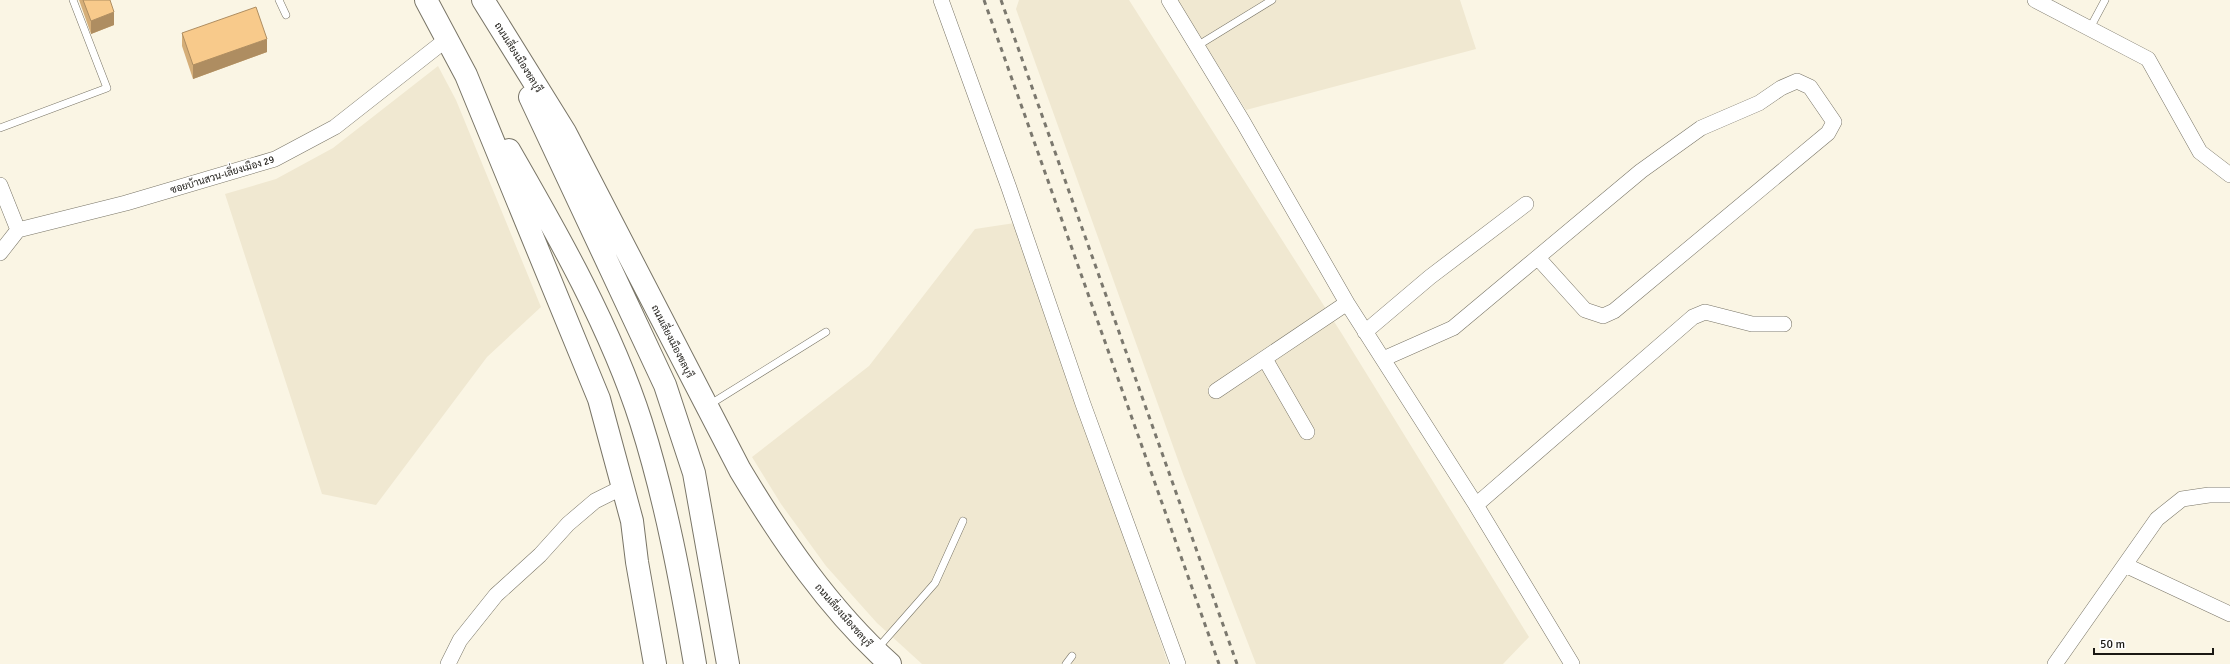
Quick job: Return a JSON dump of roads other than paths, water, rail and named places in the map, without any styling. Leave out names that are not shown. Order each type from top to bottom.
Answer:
[{"type":"highway","points":[[426,0],[466,75],[523,173],[585,289],[621,371],[640,421],[662,492],[678,566],[695,664]]},
{"type":"highway","points":[[483,0],[628,304],[665,386],[694,474],[728,664]]},
{"type":"highway","name":"ถนนเลี่ยงเมืองชลบุรี","points":[[483,0],[566,132],[740,470],[771,522],[820,588],[883,657]]},
{"type":"highway","points":[[466,75],[599,399],[632,521],[637,562],[655,664]]},
{"type":"street","points":[[941,0],[1009,188],[1083,404],[1178,664]]},
{"type":"street","points":[[1169,0],[1243,122],[1347,303],[1476,505],[1572,664]]},
{"type":"street","points":[[2035,0],[2148,59],[2200,152],[2230,175]]},
{"type":"street","name":"ซอยบ้านสวน-เลี่ยงเมือง 29","points":[[18,230],[126,203],[275,159],[335,127],[447,39]]},
{"type":"street","points":[[1383,359],[1453,328],[1641,171],[1701,128],[1759,103],[1781,88],[1797,81],[1810,87],[1834,122],[1828,133],[1614,311],[1603,316],[1585,310],[1538,258]]},
{"type":"street","points":[[0,185],[18,230],[0,253]]},
{"type":"street","points":[[1365,332],[1430,277],[1526,204]]},
{"type":"street","points":[[1216,391],[1347,303]]},
{"type":"street","points":[[1476,505],[1693,317],[1705,312],[1752,324],[1784,324]]},
{"type":"street","points":[[1265,359],[1307,432]]},
{"type":"street","points":[[448,664],[460,640],[496,595],[540,555],[568,524],[596,501],[623,487]]},
{"type":"street","points":[[2055,664],[2157,519],[2182,499],[2209,495],[2230,495]]},
{"type":"street","points":[[2125,565],[2230,614]]},
{"type":"lane","points":[[0,128],[107,88],[73,0]]},
{"type":"lane","points":[[279,0],[286,15]]},
{"type":"lane","points":[[1196,46],[1272,0]]},
{"type":"lane","points":[[2090,28],[2105,0]]},
{"type":"lane","points":[[707,406],[826,332]]},
{"type":"lane","points":[[883,657],[935,583],[963,521]]},
{"type":"lane","points":[[1066,664],[1072,656]]},
{"type":"railway","points":[[984,0],[1219,664]]},
{"type":"railway","points":[[1001,0],[1237,664]]}]
